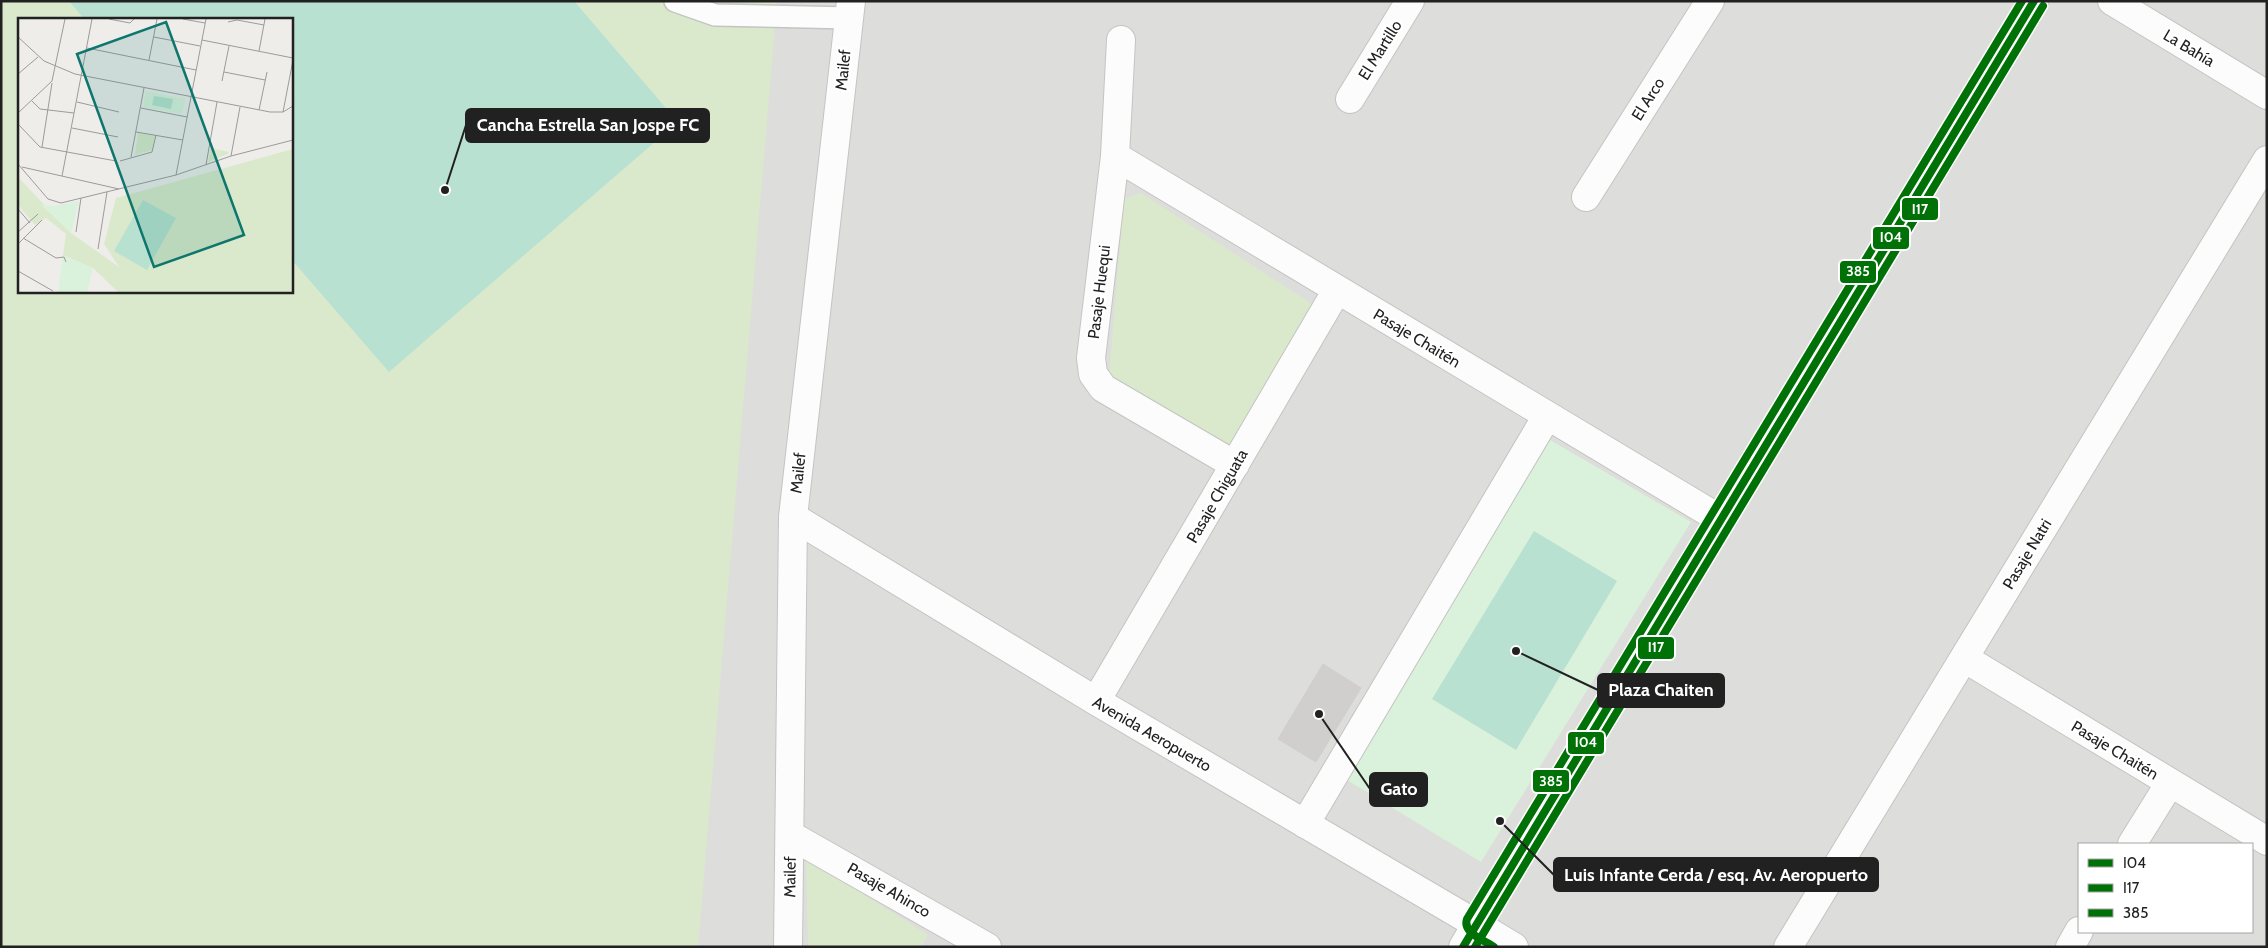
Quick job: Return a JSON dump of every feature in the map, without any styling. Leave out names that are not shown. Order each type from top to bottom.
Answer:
[{"type":"street","name":"El Martillo","points":[[1350,99],[1410,1]]},
{"type":"street","name":"El Arco","points":[[1586,197],[1710,1]]},
{"type":"street","points":[[1463,947],[2034,1]]},
{"type":"street","name":"La Bahía","points":[[2112,1],[2267,95]]},
{"type":"street","name":"Mailef","points":[[788,947],[793,517],[850,10]]},
{"type":"street","name":"Pasaje Huequi","points":[[1122,40],[1115,156],[1092,358],[1093,374],[1103,388],[1235,465]]},
{"type":"street","name":"Pasaje Chaitén","points":[[1115,156],[1720,519]]},
{"type":"street","name":"Pasaje Natri","points":[[1788,947],[2267,160]]},
{"type":"street","name":"Pasaje Chiguata","points":[[1096,702],[1338,290]]},
{"type":"street","points":[[1305,824],[1547,416]]},
{"type":"street","name":"Avenida Aeropuerto","points":[[793,517],[1096,702],[1514,947]]},
{"type":"street","name":"Pasaje Chaitén","points":[[1964,658],[2267,841]]},
{"type":"street","points":[[2133,843],[2170,783]]},
{"type":"street","name":"Pasaje Ahinco","points":[[790,835],[987,947]]},
{"type":"street","points":[[2070,947],[2078,933]]},
{"type":"lane","points":[[675,1],[715,16],[850,10]]},
{"type":"shaded area","points":[[773,1],[2267,1],[2267,947],[694,947]]},
{"type":"green space","points":[[1,1],[777,1],[698,947],[1,947]]},
{"type":"green space","points":[[69,1],[574,1],[678,122],[389,372],[292,260],[292,18],[83,18]]},
{"type":"green space","points":[[1141,193],[1318,308],[1230,455],[1109,375],[1124,199]]},
{"type":"green space","points":[[1545,437],[1691,522],[1481,862],[1347,780]]},
{"type":"green space","points":[[1534,531],[1617,581],[1516,750],[1432,699]]},
{"type":"green space","points":[[806,858],[928,935],[921,947],[808,947]]},
{"type":"building","points":[[1323,664],[1361,688],[1316,762],[1278,739]]},
{"type":"transit line","name":"385","points":[[1494,947],[1471,932],[1466,924],[1467,919],[2022,1]]},
{"type":"transit line","name":"I04","points":[[1463,947],[2034,1]]},
{"type":"transit line","name":"I17","points":[[1475,947],[2043,6]]},
{"type":"place","name":"Cancha Estrella San Jospe FC","points":[[445,190]]},
{"type":"place","name":"Plaza Chaiten","points":[[1516,651]]},
{"type":"place","name":"Gato","points":[[1319,714]]},
{"type":"place","name":"Luis Infante Cerda / esq. Av. Aeropuerto","points":[[1500,821]]}]
